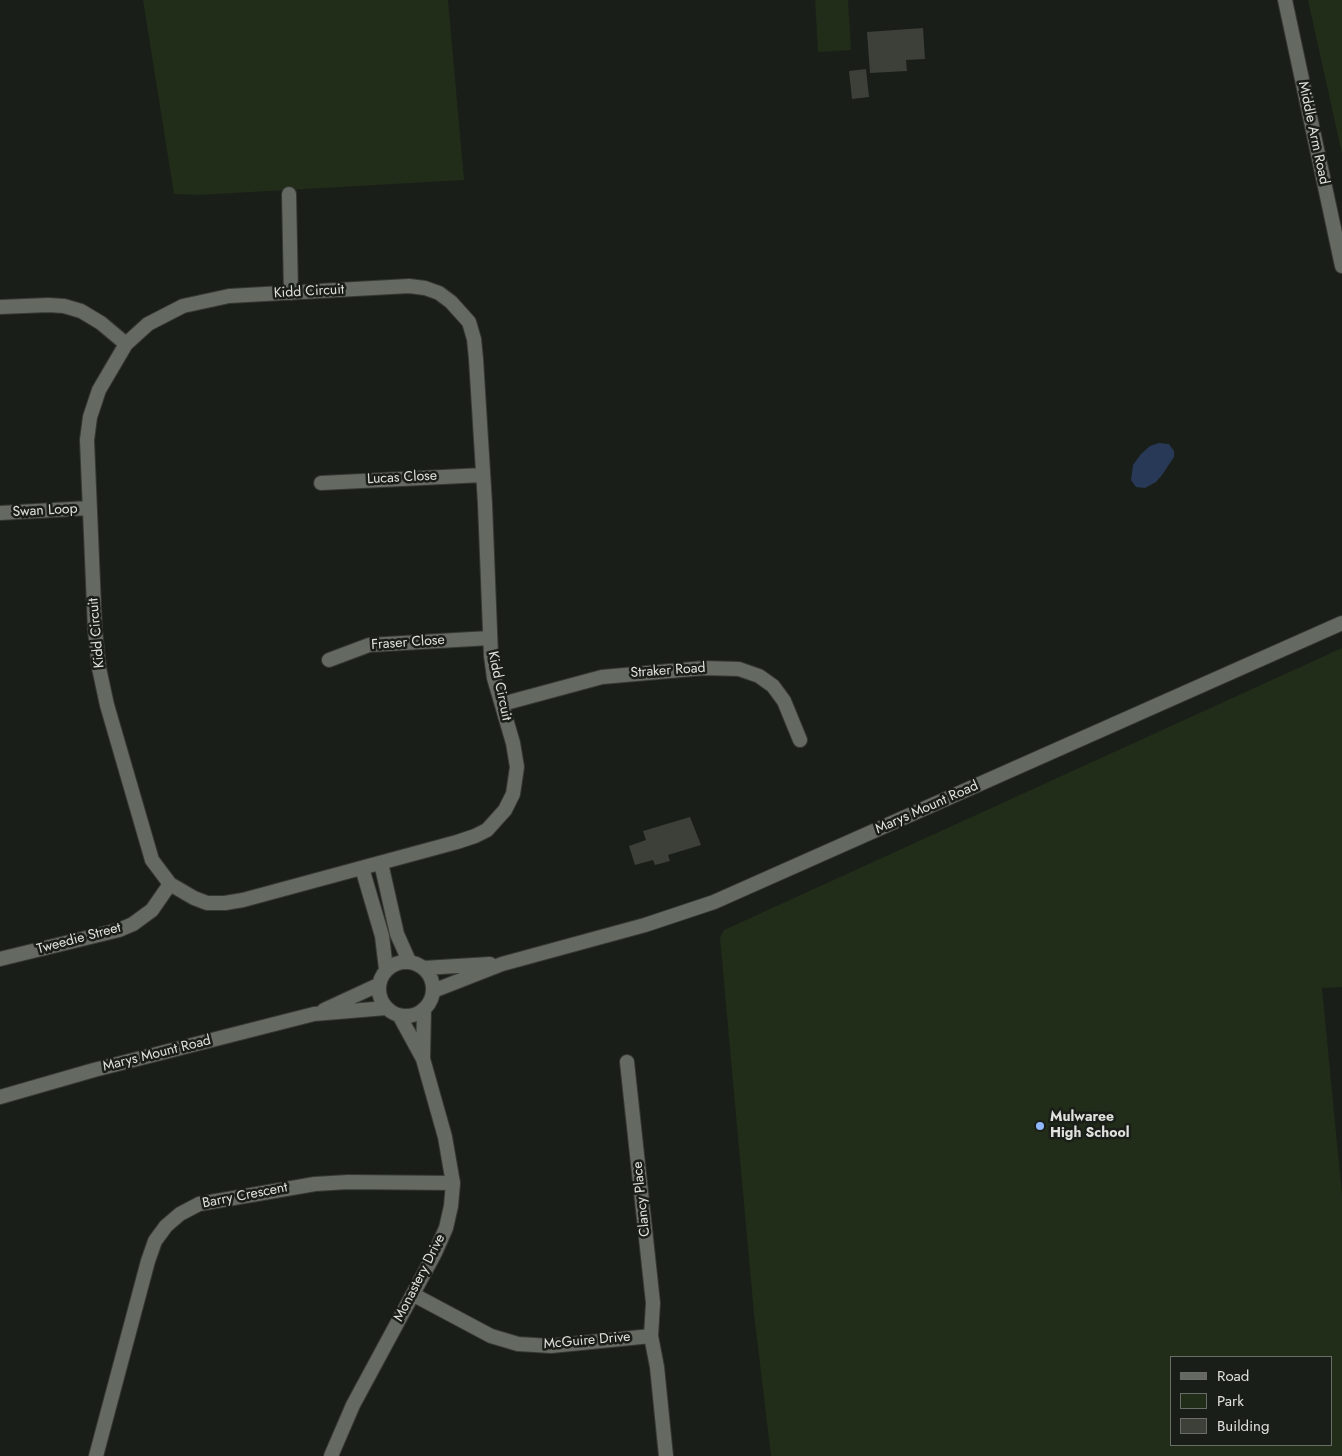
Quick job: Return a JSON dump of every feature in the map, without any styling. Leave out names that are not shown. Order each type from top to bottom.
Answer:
[{"type":"street","name":"Middle Arm Road","points":[[1285,0],[1342,266]]},
{"type":"street","points":[[289,194],[291,293]]},
{"type":"street","name":"Kidd Circuit","points":[[409,286],[424,288],[439,293],[459,310],[469,322],[474,339],[476,359],[490,638],[494,678],[517,767],[513,794],[505,810],[486,830],[475,836],[243,900],[207,903],[170,884],[152,860],[107,705],[101,677],[95,630],[87,440],[90,417],[99,390],[126,344],[148,324],[183,306],[229,296],[291,293],[409,286]]},
{"type":"street","points":[[0,306],[48,304],[81,311],[101,323],[126,344]]},
{"type":"street","name":"Lucas Close","points":[[321,483],[483,475]]},
{"type":"street","name":"Swan Loop","points":[[0,513],[90,508]]},
{"type":"street","name":"Marys Mount Road","points":[[433,991],[502,964],[646,925],[714,902],[1342,623]]},
{"type":"street","name":"Fraser Close","points":[[329,660],[369,645],[490,638]]},
{"type":"street","name":"Straker Road","points":[[502,704],[602,677],[704,668],[739,669],[759,676],[774,686],[784,701],[800,740]]},
{"type":"street","points":[[381,863],[397,934],[409,962]]},
{"type":"street","points":[[362,868],[382,936],[386,969]]},
{"type":"street","name":"Tweedie Street","points":[[0,959],[119,930],[133,924],[152,910],[170,884]]},
{"type":"street","points":[[409,962],[424,968],[429,975],[433,991],[424,1009],[408,1016],[399,1015],[386,1008],[378,994],[378,985],[386,969],[393,964],[409,962]]},
{"type":"street","name":"Marys Mount Road","points":[[424,968],[502,964]]},
{"type":"street","name":"Marys Mount Road","points":[[314,1014],[378,985]]},
{"type":"street","name":"Marys Mount Road","points":[[0,1097],[103,1068],[314,1014],[386,1008]]},
{"type":"street","name":"Monastery Drive","points":[[423,1060],[424,1009]]},
{"type":"street","name":"Monastery Drive","points":[[331,1456],[353,1405],[436,1253],[446,1228],[451,1206],[453,1183],[445,1137],[423,1060],[399,1015]]},
{"type":"street","name":"Clancy Place","points":[[627,1062],[653,1303],[651,1336]]},
{"type":"street","name":"Barry Crescent","points":[[96,1456],[148,1261],[155,1241],[166,1226],[180,1214],[199,1204],[315,1184],[348,1182],[453,1183]]},
{"type":"street","name":"McGuire Drive","points":[[414,1295],[491,1336],[518,1344],[551,1346],[651,1336],[657,1367],[666,1456]]},
{"type":"green space","points":[[143,0],[448,0],[464,180],[199,195],[174,194]]},
{"type":"green space","points":[[815,0],[848,0],[851,50],[818,52]]},
{"type":"green space","points":[[1308,0],[1342,0],[1342,154]]},
{"type":"green space","name":"Mulwaree High School","points":[[1342,648],[1342,987],[1322,988],[1342,1195],[1342,1456],[771,1456],[754,1314],[720,938],[724,930]]},
{"type":"water","points":[[1159,443],[1169,444],[1174,451],[1174,457],[1156,482],[1145,488],[1136,487],[1131,480],[1133,465],[1150,446]]},
{"type":"building","points":[[923,28],[925,59],[906,60],[907,71],[870,73],[867,32]]},
{"type":"building","points":[[866,69],[869,97],[852,99],[849,71]]},
{"type":"building","points":[[690,817],[701,845],[668,855],[670,861],[655,865],[653,860],[635,865],[629,846],[646,840],[643,831]]},
{"type":"place","name":"Mulwaree High School","points":[[1040,1126]]}]
